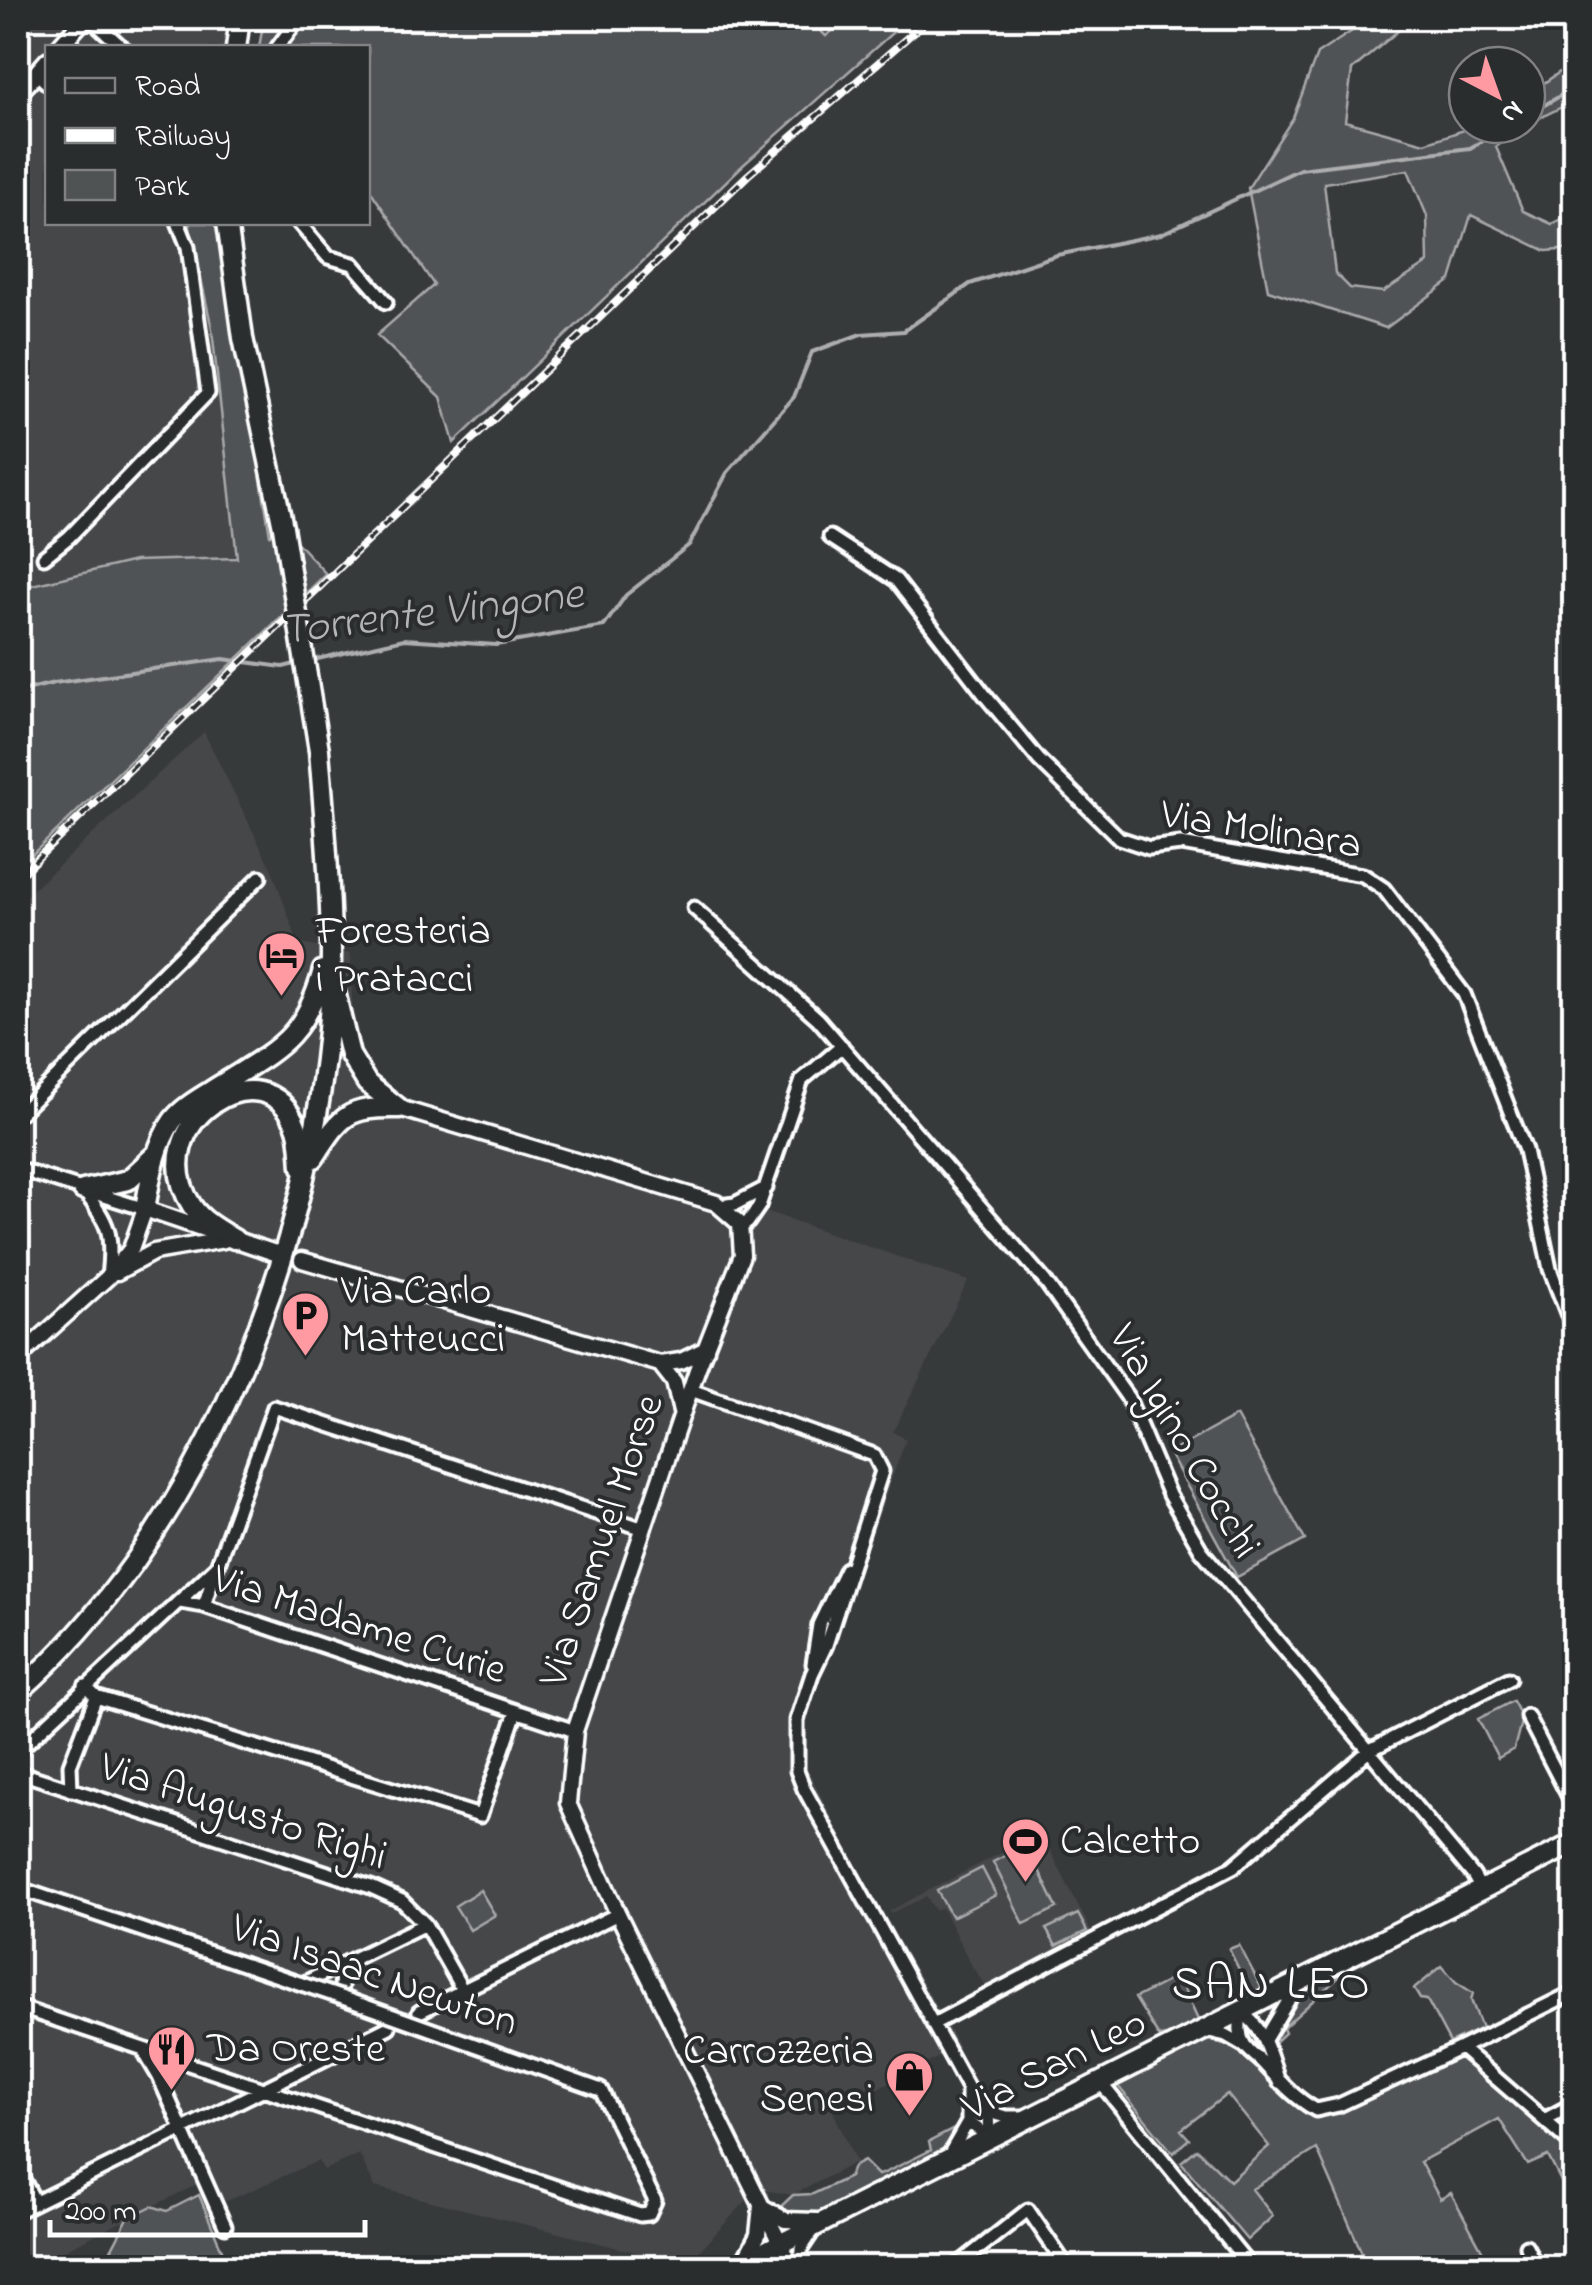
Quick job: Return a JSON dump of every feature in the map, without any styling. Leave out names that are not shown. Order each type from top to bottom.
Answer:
[{"type":"main road","points":[[61,45],[87,18]]},
{"type":"main road","points":[[236,45],[240,18]]},
{"type":"main road","points":[[18,94],[44,72]]},
{"type":"main road","points":[[227,225],[243,338],[283,527],[319,750],[331,968],[350,1055],[366,1083],[400,1108]]},
{"type":"main road","points":[[146,1205],[157,1154],[170,1124],[180,1112],[297,1031],[314,1002],[329,945]]},
{"type":"main road","points":[[18,1692],[103,1603],[166,1510],[222,1414],[281,1268],[304,1186],[326,1058],[331,968]]},
{"type":"main road","points":[[146,1205],[176,1134],[204,1108],[231,1093],[259,1093],[274,1098],[285,1108],[298,1129],[304,1186]]},
{"type":"main road","points":[[308,1166],[335,1125],[361,1107],[400,1108]]},
{"type":"main road","points":[[204,1108],[188,1128],[182,1147],[180,1168],[184,1188],[204,1220],[234,1239]]},
{"type":"main road","points":[[82,1190],[128,1180],[157,1154]]},
{"type":"main road","name":"Via San Leo","points":[[738,2264],[1574,1843]]},
{"type":"street","points":[[87,18],[119,45]]},
{"type":"street","points":[[279,45],[299,18]]},
{"type":"street","points":[[44,557],[208,392],[188,247],[179,225]]},
{"type":"street","points":[[301,225],[328,257],[353,264],[386,302]]},
{"type":"street","name":"Via Molinara","points":[[830,536],[896,580],[988,700],[1040,760],[1119,838],[1149,848],[1181,844],[1363,875],[1384,889],[1464,994],[1525,1150],[1550,1269],[1574,1331]]},
{"type":"street","points":[[18,1114],[260,877]]},
{"type":"street","name":"Via Igino Cocchi","points":[[694,908],[818,1019],[1044,1280],[1128,1398],[1169,1495],[1202,1550],[1473,1875],[1480,1889]]},
{"type":"street","points":[[742,1255],[802,1080],[842,1046]]},
{"type":"street","points":[[400,1108],[719,1206],[736,1223],[748,1222],[759,1206]]},
{"type":"street","points":[[18,1169],[146,1205],[276,1253]]},
{"type":"street","points":[[719,1206],[749,1199],[766,1188]]},
{"type":"street","points":[[736,1223],[766,1188]]},
{"type":"street","points":[[82,1190],[104,1216],[112,1240],[108,1277]]},
{"type":"street","points":[[18,1358],[108,1277],[131,1248],[146,1205]]},
{"type":"street","name":"Via Samuel Morse","points":[[736,1223],[742,1255],[694,1380],[575,1731],[568,1802],[618,1914],[780,2243]]},
{"type":"street","points":[[108,1277],[154,1252],[234,1239]]},
{"type":"street","points":[[302,1260],[660,1364],[681,1361],[706,1349]]},
{"type":"street","points":[[681,1361],[694,1380]]},
{"type":"street","points":[[660,1364],[674,1382],[680,1420]]},
{"type":"street","points":[[674,1382],[694,1380],[874,1454],[882,1471],[859,1543],[819,1625],[812,1674],[797,1720],[797,1771],[968,2088],[988,2112],[990,2138]]},
{"type":"street","points":[[204,1606],[274,1407],[644,1529]]},
{"type":"street","points":[[18,1750],[217,1566]]},
{"type":"street","name":"Via Madame Curie","points":[[180,1602],[204,1606],[575,1731]]},
{"type":"street","points":[[935,2023],[1233,1867],[1370,1750],[1509,1679]]},
{"type":"street","points":[[85,1686],[96,1698],[480,1816],[516,1712]]},
{"type":"street","points":[[70,1790],[70,1765],[96,1698]]},
{"type":"street","points":[[1527,1716],[1570,1799],[1574,1798]]},
{"type":"street","name":"Via Augusto Righi","points":[[18,1772],[402,1901],[425,1924],[463,1990]]},
{"type":"street","name":"Via Isaac Newton","points":[[18,1888],[601,2090],[652,2192],[654,2206],[648,2214],[640,2215],[266,2089]]},
{"type":"street","points":[[419,2012],[618,1914]]},
{"type":"street","points":[[302,1984],[425,1924]]},
{"type":"street","points":[[340,1997],[343,1964]]},
{"type":"street","points":[[1266,2038],[1300,1982]]},
{"type":"street","points":[[1206,2030],[1245,2046],[1297,2099],[1316,2110],[1339,2106],[1574,1992]]},
{"type":"street","points":[[18,2007],[266,2089]]},
{"type":"street","points":[[1245,2046],[1239,2031],[1241,2012],[1257,2023],[1266,2038],[1279,2082]]},
{"type":"street","points":[[18,2211],[389,2027]]},
{"type":"street","points":[[1461,2048],[1574,2146]]},
{"type":"street","points":[[143,2050],[226,2226]]},
{"type":"street","points":[[1100,2082],[1251,2268]]},
{"type":"street","points":[[946,2160],[968,2122],[968,2088]]},
{"type":"street","points":[[1544,2120],[1574,2104]]},
{"type":"street","points":[[988,2112],[1007,2117],[1032,2116]]},
{"type":"street","points":[[968,2122],[990,2138]]},
{"type":"street","points":[[18,2170],[35,2202]]},
{"type":"street","points":[[738,2264],[758,2235],[762,2206],[785,2220],[824,2221]]},
{"type":"street","points":[[954,2268],[1028,2210],[1064,2266]]},
{"type":"street","points":[[797,2268],[807,2237],[824,2221]]},
{"type":"street","points":[[780,2243],[797,2268]]},
{"type":"street","points":[[1526,2246],[1537,2268]]},
{"type":"street","points":[[738,2264],[772,2263],[782,2268]]},
{"type":"shaded area","points":[[18,18],[85,18],[60,45],[45,45],[45,62],[18,94]]},
{"type":"shaded area","points":[[97,18],[229,18],[224,45],[73,45]]},
{"type":"shaded area","points":[[45,75],[45,225],[189,225],[212,328],[237,558],[135,561],[24,587],[18,592],[18,106]]},
{"type":"shaded area","points":[[204,732],[273,872],[298,943],[351,954],[353,1040],[375,1082],[399,1099],[713,1193],[968,1281],[893,1432],[906,1439],[807,1717],[806,1766],[854,1861],[959,2047],[833,2111],[856,2162],[793,2195],[769,2191],[747,2200],[686,2265],[375,2187],[359,2154],[324,2170],[318,2161],[227,2201],[196,2185],[32,2266],[18,2238],[18,903]]},
{"type":"shaded area","points":[[1041,1832],[1092,1933],[986,1987],[942,1908],[936,1911],[926,1897],[889,1911]]},
{"type":"green space","points":[[264,18],[807,18],[826,36],[848,18],[909,18],[741,167],[454,443],[441,397],[377,335],[434,285],[370,190],[370,45],[260,45]]},
{"type":"green space","points":[[1372,18],[1413,18],[1352,70],[1345,121],[1425,143],[1447,136],[1447,145],[1499,145],[1496,147],[1523,211],[1552,224],[1574,213],[1574,249],[1546,251],[1471,215],[1451,280],[1386,328],[1268,290],[1248,188],[1293,118],[1317,54]],"holes":[[[1408,170],[1427,216],[1428,263],[1383,292],[1350,288],[1335,273],[1324,183]]]},
{"type":"green space","points":[[1574,62],[1574,101],[1547,114],[1547,81]]},
{"type":"green space","points":[[189,225],[220,225],[270,535],[283,527],[326,574],[19,867],[18,592],[24,587],[135,561],[237,558],[212,329]]},
{"type":"green space","points":[[1236,1416],[1305,1540],[1237,1577],[1169,1453]]},
{"type":"green space","points":[[1513,1701],[1522,1718],[1514,1749],[1498,1758],[1478,1719]]},
{"type":"green space","name":"Calcetto","points":[[1027,1845],[1057,1908],[1024,1924],[993,1862]]},
{"type":"green space","points":[[982,1868],[996,1895],[952,1917],[937,1891]]},
{"type":"green space","points":[[480,1890],[495,1915],[470,1930],[455,1906]]},
{"type":"green space","points":[[1078,1914],[1087,1931],[1056,1946],[1046,1929]]},
{"type":"green space","points":[[1239,1945],[1262,1989],[1251,1994],[1229,1949]]},
{"type":"green space","points":[[1442,1966],[1473,1993],[1471,2000],[1482,2028],[1450,2043],[1427,2000],[1420,1999],[1414,1989]]},
{"type":"green space","points":[[1336,1972],[1340,1976],[1283,2028],[1285,2033],[1272,2045],[1286,2010]]},
{"type":"green space","points":[[1178,1976],[1198,2020],[1159,2037],[1135,1998]]},
{"type":"green space","points":[[1208,2040],[1243,2049],[1294,2103],[1319,2116],[1341,2112],[1459,2058],[1563,2145],[1574,2169],[1574,2207],[1548,2156],[1528,2165],[1499,2119],[1420,2162],[1440,2199],[1451,2193],[1491,2267],[1368,2267],[1317,2149],[1252,2189],[1273,2216],[1247,2240],[1181,2162],[1197,2149],[1230,2181],[1269,2146],[1227,2094],[1181,2130],[1189,2139],[1173,2153],[1118,2086]]},
{"type":"green space","points":[[960,2126],[938,2156],[815,2215],[790,2216],[776,2211],[793,2195],[813,2194],[849,2177],[853,2167],[864,2161],[878,2175],[882,2174],[931,2150],[929,2142]]},
{"type":"green space","points":[[199,2195],[229,2267],[97,2267],[109,2254],[128,2218],[152,2206],[167,2211]]},
{"type":"waterway","name":"Torrente Vingone","points":[[1547,104],[1574,88]]},
{"type":"waterway","name":"Torrente Vingone","points":[[309,661],[404,639],[496,645],[604,626],[626,595],[689,545],[727,473],[794,397],[812,352],[861,334],[904,331],[970,284],[1057,255],[1161,234],[1300,169],[1475,145]]},
{"type":"waterway","name":"Torrente Vingone","points":[[18,692],[54,683],[223,659],[283,667],[299,663]]},
{"type":"railway","points":[[18,877],[748,175],[930,18]]},
{"type":"place","name":"Foresteria i Pratacci","points":[[281,998]]},
{"type":"place","name":"Via Carlo Matteucci","points":[[306,1358]]},
{"type":"place","name":"Calcetto","points":[[1025,1884]]},
{"type":"place","name":"Da Oreste","points":[[172,2092]]},
{"type":"place","name":"Carrozzeria Senesi","points":[[909,2118]]},
{"type":"district","name":"SAN LEO","points":[[1272,1986]]}]
